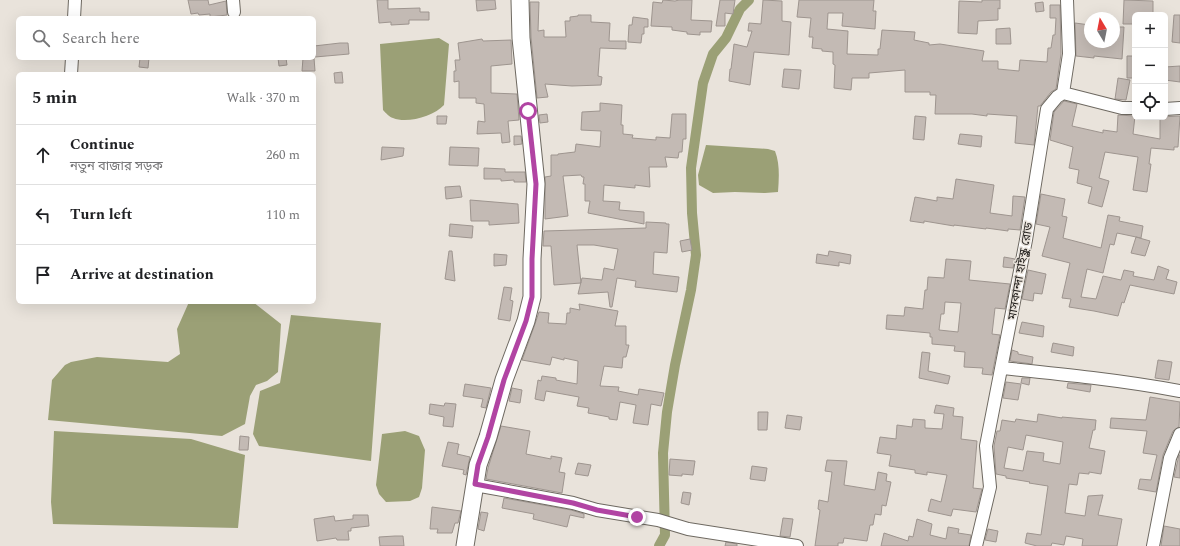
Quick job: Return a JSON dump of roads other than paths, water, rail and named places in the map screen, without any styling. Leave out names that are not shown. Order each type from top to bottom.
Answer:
[{"type":"street","points":[[74,16],[75,0]]},
{"type":"street","points":[[465,546],[478,465],[488,437],[504,380],[526,321],[532,297],[532,259],[536,184],[521,38],[520,0]]},
{"type":"street","points":[[1067,0],[1069,54],[1063,93],[1122,108],[1132,108]]},
{"type":"street","points":[[71,72],[72,60]]},
{"type":"street","name":"মাসকান্দা হাইস্কুল রোড","points":[[976,546],[990,487],[986,446],[1026,240],[1047,109],[1057,97],[1063,93]]},
{"type":"street","points":[[1168,109],[1180,108]]},
{"type":"street","points":[[1002,368],[1085,377],[1180,391]]},
{"type":"street","points":[[1153,546],[1170,458],[1180,434]]},
{"type":"street","points":[[475,484],[573,503],[597,510],[658,520],[688,529],[797,546]]},
{"type":"waterway","points":[[659,546],[665,535],[663,453],[667,412],[675,365],[691,290],[696,255],[692,213],[691,168],[703,83],[713,54],[726,38],[740,9],[749,0]]}]
